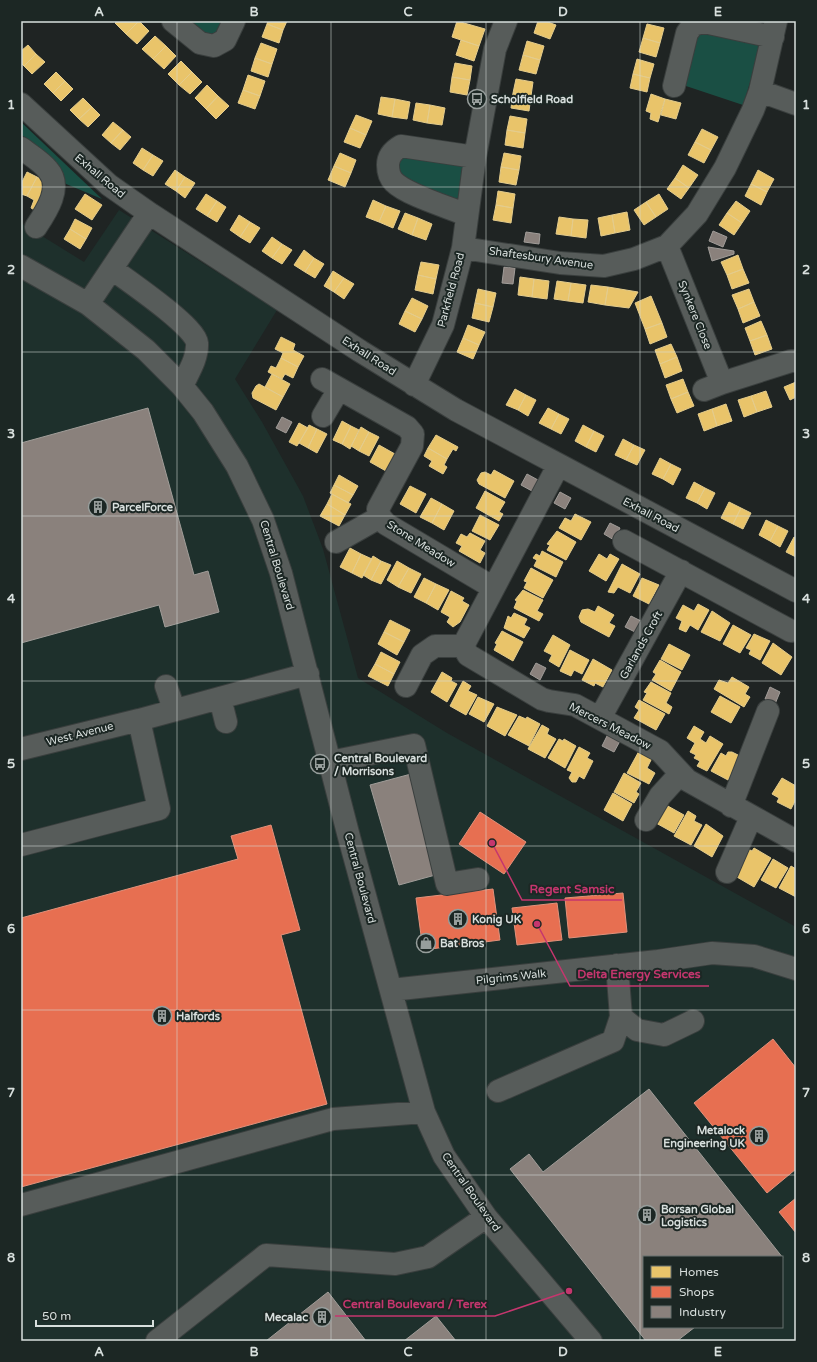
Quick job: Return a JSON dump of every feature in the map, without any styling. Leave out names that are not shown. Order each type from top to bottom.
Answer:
[{"type":"street","points":[[173,21],[200,43],[214,46],[225,40],[234,21]]},
{"type":"street","name":"Parkfield Road","points":[[414,384],[443,325],[463,248],[475,157],[495,49],[506,21]]},
{"type":"street","name":"Shaftesbury Avenue","points":[[463,248],[560,263],[604,266],[634,259],[667,246],[697,214],[725,168],[753,110],[760,91],[775,29],[704,22],[693,25],[686,33],[674,86]]},
{"type":"street","points":[[760,91],[796,104]]},
{"type":"street","name":"Exhall Road","points":[[21,104],[109,185],[148,213],[414,384],[456,410],[558,466],[796,591]]},
{"type":"street","points":[[467,215],[404,189],[394,182],[388,175],[388,163],[391,155],[401,146],[475,157]]},
{"type":"street","points":[[21,148],[50,171],[54,181],[53,196],[36,227]]},
{"type":"street","points":[[88,304],[148,213]]},
{"type":"street","name":"Synkere Close","points":[[667,246],[713,387],[791,361],[796,361]]},
{"type":"street","name":"Central Boulevard","points":[[21,266],[88,304],[146,350],[182,386],[202,412],[237,466],[264,520],[281,573],[424,1112],[444,1156],[486,1217],[591,1341]]},
{"type":"street","points":[[112,269],[167,310],[192,332],[197,341],[197,353],[182,386]]},
{"type":"street","name":"Stone Meadow","points":[[323,416],[330,384],[407,427],[413,434],[412,446],[378,509],[380,517],[386,524],[492,587]]},
{"type":"street","points":[[406,686],[422,655],[435,646],[463,646],[492,587],[558,466]]},
{"type":"street","points":[[336,542],[380,517]]},
{"type":"street","points":[[624,541],[791,631]]},
{"type":"street","name":"Garlands Croft","points":[[600,718],[681,571]]},
{"type":"street","name":"Mercers Meadow","points":[[463,646],[468,655],[542,699],[575,705],[660,751],[667,757],[680,774],[731,806],[796,841]]},
{"type":"street","name":"West Avenue","points":[[21,749],[139,720],[174,709],[308,674]]},
{"type":"street","points":[[166,686],[174,709]]},
{"type":"street","points":[[220,698],[226,722]]},
{"type":"street","points":[[731,806],[768,711]]},
{"type":"street","points":[[21,845],[159,809],[139,720]]},
{"type":"street","points":[[330,762],[414,745],[447,884],[478,879]]},
{"type":"street","points":[[646,820],[660,796],[680,774]]},
{"type":"street","points":[[727,872],[751,817]]},
{"type":"street","name":"Pilgrims Walk","points":[[391,990],[712,953],[754,956],[796,969]]},
{"type":"street","points":[[498,1091],[613,1041],[621,1017],[617,965]]},
{"type":"street","points":[[621,1017],[637,1030],[664,1034],[694,1021]]},
{"type":"street","points":[[21,1205],[333,1119],[424,1112]]},
{"type":"street","points":[[156,1341],[266,1255],[395,1264],[428,1257],[486,1217]]},
{"type":"shaded area","points":[[119,210],[277,310],[235,379],[262,422],[303,496],[323,549],[358,678],[447,733],[796,927],[796,1341],[21,1341],[21,223],[84,262]]},
{"type":"green space","points":[[184,21],[228,21],[224,30],[206,38]]},
{"type":"green space","points":[[703,29],[762,44],[743,105],[683,85],[695,39]]},
{"type":"green space","points":[[21,122],[102,199],[59,181],[25,145],[28,139],[21,135]]},
{"type":"green space","points":[[401,156],[459,163],[466,169],[460,194],[457,199],[451,200],[401,180],[398,160]]},
{"type":"building: Homes","points":[[118,21],[139,21],[126,34],[115,23]]},
{"type":"building: Homes","points":[[139,21],[149,31],[137,44],[126,34]]},
{"type":"building: Homes","points":[[268,21],[287,21],[283,30],[267,24]]},
{"type":"building: Homes","points":[[457,21],[485,29],[479,46],[452,37]]},
{"type":"building: Homes","points":[[538,21],[545,21],[556,25],[550,39],[534,33]]},
{"type":"building: Homes","points":[[267,24],[283,30],[279,43],[262,37]]},
{"type":"building: Homes","points":[[647,24],[664,28],[660,43],[643,38]]},
{"type":"building: Homes","points":[[155,36],[166,46],[153,59],[142,49]]},
{"type":"building: Homes","points":[[643,38],[660,43],[656,57],[639,52]]},
{"type":"building: Homes","points":[[461,40],[479,46],[474,61],[456,55]]},
{"type":"building: Homes","points":[[527,41],[544,46],[540,60],[523,55]]},
{"type":"building: Homes","points":[[261,43],[277,49],[272,64],[255,58]]},
{"type":"building: Homes","points":[[28,45],[36,54],[24,66],[21,63],[21,51]]},
{"type":"building: Homes","points":[[166,46],[176,56],[164,69],[153,59]]},
{"type":"building: Homes","points":[[36,54],[45,62],[32,74],[24,66]]},
{"type":"building: Homes","points":[[523,55],[540,60],[536,74],[519,70]]},
{"type":"building: Homes","points":[[255,58],[272,64],[268,77],[251,71]]},
{"type":"building: Homes","points":[[637,59],[654,64],[650,78],[633,74]]},
{"type":"building: Homes","points":[[181,61],[192,72],[179,85],[168,74]]},
{"type":"building: Homes","points":[[455,63],[472,66],[470,80],[452,77]]},
{"type":"building: Homes","points":[[56,72],[65,81],[53,93],[44,84]]},
{"type":"building: Homes","points":[[192,72],[202,82],[190,94],[179,85]]},
{"type":"building: Homes","points":[[633,74],[650,78],[647,92],[630,88]]},
{"type":"building: Homes","points":[[248,75],[265,81],[260,96],[243,90]]},
{"type":"building: Homes","points":[[452,77],[470,80],[467,95],[450,92]]},
{"type":"building: Homes","points":[[516,79],[533,82],[531,96],[513,93]]},
{"type":"building: Homes","points":[[65,81],[73,89],[61,101],[53,93]]},
{"type":"building: Homes","points":[[207,85],[218,96],[206,109],[195,98]]},
{"type":"building: Homes","points":[[243,90],[260,96],[255,109],[238,103]]},
{"type":"building: Homes","points":[[513,93],[531,96],[529,111],[511,108]]},
{"type":"building: Homes","points":[[651,94],[665,99],[658,122],[650,119],[651,113],[646,111]]},
{"type":"building: Homes","points":[[218,96],[229,106],[216,119],[206,109]]},
{"type":"building: Homes","points":[[381,97],[395,99],[392,117],[378,114]]},
{"type":"building: Homes","points":[[83,98],[92,107],[79,119],[70,110]]},
{"type":"building: Homes","points":[[395,99],[410,102],[407,119],[392,117]]},
{"type":"building: Homes","points":[[665,99],[681,103],[676,119],[661,115]]},
{"type":"building: Homes","points":[[416,103],[430,105],[427,123],[413,120]]},
{"type":"building: Homes","points":[[430,105],[445,108],[442,125],[427,123]]},
{"type":"building: Homes","points":[[92,107],[100,115],[88,127],[79,119]]},
{"type":"building: Homes","points":[[356,115],[372,121],[366,135],[350,128]]},
{"type":"building: Homes","points":[[510,116],[527,119],[525,133],[507,130]]},
{"type":"building: Homes","points":[[113,122],[123,130],[111,143],[102,135]]},
{"type":"building: Homes","points":[[350,128],[366,135],[360,148],[344,142]]},
{"type":"building: Homes","points":[[702,129],[718,137],[711,150],[695,142]]},
{"type":"building: Homes","points":[[123,130],[131,137],[120,150],[111,143]]},
{"type":"building: Homes","points":[[507,130],[525,133],[523,148],[505,145]]},
{"type":"building: Homes","points":[[695,142],[711,150],[704,163],[688,155]]},
{"type":"building: Homes","points":[[142,148],[153,155],[143,170],[133,163]]},
{"type":"building: Homes","points":[[340,153],[356,160],[351,173],[334,166]]},
{"type":"building: Homes","points":[[504,153],[521,156],[519,170],[501,167]]},
{"type":"building: Homes","points":[[153,155],[163,161],[153,176],[143,170]]},
{"type":"building: Homes","points":[[683,165],[698,175],[689,188],[675,178]]},
{"type":"building: Homes","points":[[334,166],[351,173],[345,187],[328,180]]},
{"type":"building: Homes","points":[[501,167],[519,170],[516,185],[499,182]]},
{"type":"building: Homes","points":[[175,170],[185,177],[176,191],[165,184]]},
{"type":"building: Homes","points":[[758,170],[774,179],[767,192],[751,184]]},
{"type":"building: Homes","points":[[27,172],[37,177],[27,196],[21,194],[21,184]]},
{"type":"building: Homes","points":[[37,177],[48,183],[40,198],[44,200],[38,212],[31,208],[34,200],[27,196]]},
{"type":"building: Homes","points":[[185,177],[195,183],[185,198],[176,191]]},
{"type":"building: Homes","points":[[675,178],[689,188],[681,199],[667,189]]},
{"type":"building: Homes","points":[[751,184],[767,192],[761,205],[745,196]]},
{"type":"building: Homes","points":[[498,191],[515,194],[513,208],[496,205]]},
{"type":"building: Homes","points":[[85,194],[102,205],[92,220],[75,209]]},
{"type":"building: Homes","points":[[206,194],[217,201],[207,216],[196,209]]},
{"type":"building: Homes","points":[[659,194],[668,209],[656,217],[646,202]]},
{"type":"building: Homes","points":[[373,200],[386,206],[379,222],[366,217]]},
{"type":"building: Homes","points":[[217,201],[226,207],[217,222],[207,216]]},
{"type":"building: Homes","points":[[736,201],[750,211],[742,223],[727,213]]},
{"type":"building: Homes","points":[[646,202],[656,217],[644,225],[634,210]]},
{"type":"building: Homes","points":[[496,205],[513,208],[511,223],[493,220]]},
{"type":"building: Homes","points":[[386,206],[400,211],[393,228],[379,222]]},
{"type":"building: Homes","points":[[627,212],[630,230],[615,233],[612,215]]},
{"type":"building: Homes","points":[[405,213],[418,218],[412,235],[398,229]]},
{"type":"building: Homes","points":[[727,213],[742,223],[734,235],[719,225]]},
{"type":"building: Homes","points":[[239,215],[250,222],[240,237],[230,230]]},
{"type":"building: Homes","points":[[612,215],[615,233],[601,236],[598,218]]},
{"type":"building: Homes","points":[[559,217],[573,219],[571,236],[556,234]]},
{"type":"building: Homes","points":[[418,218],[432,224],[426,240],[412,235]]},
{"type":"building: Homes","points":[[75,219],[92,228],[86,239],[70,229]]},
{"type":"building: Homes","points":[[573,219],[588,220],[586,238],[571,236]]},
{"type":"building: Homes","points":[[250,222],[260,228],[250,243],[240,237]]},
{"type":"building: Homes","points":[[70,229],[86,239],[80,249],[64,239]]},
{"type":"building: Homes","points":[[272,237],[282,244],[272,258],[262,251]]},
{"type":"building: Homes","points":[[282,244],[292,250],[282,264],[272,258]]},
{"type":"building: Homes","points":[[304,250],[314,258],[305,272],[294,265]]},
{"type":"building: Homes","points":[[738,255],[743,269],[727,275],[721,262]]},
{"type":"building: Homes","points":[[314,258],[324,264],[315,278],[305,272]]},
{"type":"building: Homes","points":[[421,262],[439,265],[436,279],[418,275]]},
{"type":"building: Homes","points":[[743,269],[749,283],[732,289],[727,275]]},
{"type":"building: Homes","points":[[333,271],[344,278],[334,292],[324,286]]},
{"type":"building: Homes","points":[[418,275],[436,279],[433,294],[415,290]]},
{"type":"building: Homes","points":[[520,277],[534,279],[532,297],[518,295]]},
{"type":"building: Homes","points":[[344,278],[354,284],[344,299],[334,292]]},
{"type":"building: Homes","points":[[534,279],[549,281],[547,299],[532,297]]},
{"type":"building: Homes","points":[[557,281],[571,283],[568,301],[554,299]]},
{"type":"building: Homes","points":[[571,283],[586,285],[583,303],[568,301]]},
{"type":"building: Homes","points":[[591,285],[608,287],[605,305],[588,302]]},
{"type":"building: Homes","points":[[608,287],[638,292],[629,308],[605,305]]},
{"type":"building: Homes","points":[[478,289],[496,293],[493,307],[475,303]]},
{"type":"building: Homes","points":[[749,289],[754,302],[738,309],[732,295]]},
{"type":"building: Homes","points":[[651,296],[662,323],[645,329],[635,303]]},
{"type":"building: Homes","points":[[412,298],[428,306],[422,319],[405,311]]},
{"type":"building: Homes","points":[[754,302],[760,316],[743,323],[738,309]]},
{"type":"building: Homes","points":[[475,303],[493,307],[489,322],[472,318]]},
{"type":"building: Homes","points":[[405,311],[422,319],[415,332],[399,324]]},
{"type":"building: Homes","points":[[761,321],[767,335],[750,341],[745,328]]},
{"type":"building: Homes","points":[[662,323],[667,337],[650,344],[645,329]]},
{"type":"building: Homes","points":[[468,325],[485,332],[479,345],[463,338]]},
{"type":"building: Homes","points":[[767,335],[772,349],[755,355],[750,341]]},
{"type":"building: Homes","points":[[281,337],[295,344],[293,350],[304,356],[298,367],[281,358],[283,353],[275,349]]},
{"type":"building: Homes","points":[[463,338],[479,345],[473,359],[457,352]]},
{"type":"building: Homes","points":[[671,344],[677,357],[660,364],[655,350]]},
{"type":"building: Homes","points":[[677,357],[682,371],[665,378],[660,364]]},
{"type":"building: Homes","points":[[281,358],[298,367],[293,378],[285,374],[282,379],[268,372],[271,366],[276,368]]},
{"type":"building: Homes","points":[[272,374],[290,384],[283,397],[265,387]]},
{"type":"building: Homes","points":[[683,379],[688,392],[671,399],[666,385]]},
{"type":"building: Homes","points":[[796,382],[796,397],[790,400],[784,387]]},
{"type":"building: Homes","points":[[259,384],[283,397],[276,410],[253,398],[252,393]]},
{"type":"building: Homes","points":[[515,389],[526,395],[518,410],[506,405]]},
{"type":"building: Homes","points":[[766,391],[772,407],[757,412],[751,396]]},
{"type":"building: Homes","points":[[688,392],[694,406],[677,413],[671,399]]},
{"type":"building: Homes","points":[[526,395],[536,400],[528,416],[518,410]]},
{"type":"building: Homes","points":[[751,396],[757,412],[744,417],[738,400]]},
{"type":"building: Homes","points":[[726,404],[732,421],[717,426],[712,409]]},
{"type":"building: Homes","points":[[548,408],[559,414],[551,429],[539,423]]},
{"type":"building: Homes","points":[[712,409],[717,426],[704,431],[698,414]]},
{"type":"building: Homes","points":[[559,414],[569,419],[561,434],[551,429]]},
{"type":"building: Homes","points":[[342,421],[351,426],[342,444],[333,440]]},
{"type":"building: Homes","points":[[299,423],[308,428],[297,446],[289,442]]},
{"type":"building: Homes","points":[[309,425],[317,429],[308,448],[299,443]]},
{"type":"building: Homes","points":[[583,425],[594,431],[586,447],[575,441]]},
{"type":"building: Homes","points":[[351,426],[359,430],[350,449],[342,444]]},
{"type":"building: Homes","points":[[361,427],[369,432],[359,451],[351,446]]},
{"type":"building: Homes","points":[[317,429],[327,434],[317,453],[308,448]]},
{"type":"building: Homes","points":[[594,431],[604,436],[596,452],[586,447]]},
{"type":"building: Homes","points":[[369,432],[379,437],[369,456],[359,451]]},
{"type":"building: Homes","points":[[436,435],[458,447],[456,451],[453,449],[447,459],[428,448]]},
{"type":"building: Homes","points":[[623,439],[634,445],[626,460],[615,455]]},
{"type":"building: Homes","points":[[379,445],[395,454],[386,471],[370,462]]},
{"type":"building: Homes","points":[[634,445],[645,450],[637,465],[626,460]]},
{"type":"building: Homes","points":[[428,448],[447,459],[444,465],[447,467],[443,474],[429,466],[432,461],[424,456]]},
{"type":"building: Homes","points":[[660,458],[671,464],[663,479],[652,474]]},
{"type":"building: Homes","points":[[671,464],[681,469],[673,485],[663,479]]},
{"type":"building: Homes","points":[[494,470],[514,481],[505,498],[479,484],[477,480],[481,473],[485,472],[491,475]]},
{"type":"building: Homes","points":[[339,475],[358,486],[353,495],[334,485]]},
{"type":"building: Homes","points":[[694,482],[705,488],[697,503],[686,498]]},
{"type":"building: Homes","points":[[334,485],[353,495],[348,503],[330,493]]},
{"type":"building: Homes","points":[[410,486],[426,494],[416,513],[400,504]]},
{"type":"building: Homes","points":[[705,488],[715,493],[707,509],[697,503]]},
{"type":"building: Homes","points":[[485,491],[505,502],[499,512],[503,514],[499,521],[476,508]]},
{"type":"building: Homes","points":[[332,494],[351,504],[345,515],[327,504]]},
{"type":"building: Homes","points":[[431,498],[442,504],[432,523],[420,517]]},
{"type":"building: Homes","points":[[729,502],[741,508],[733,524],[721,518]]},
{"type":"building: Homes","points":[[327,504],[345,515],[339,526],[320,516]]},
{"type":"building: Homes","points":[[442,504],[454,511],[444,530],[432,523]]},
{"type":"building: Homes","points":[[741,508],[751,513],[743,529],[733,524]]},
{"type":"building: Homes","points":[[575,514],[591,522],[581,540],[559,528],[565,518],[571,521]]},
{"type":"building: Homes","points":[[480,515],[499,525],[490,540],[472,531]]},
{"type":"building: Homes","points":[[766,520],[778,526],[770,541],[759,535]]},
{"type":"building: Homes","points":[[778,526],[788,531],[780,547],[770,541]]},
{"type":"building: Homes","points":[[557,531],[576,542],[566,560],[547,550],[550,545],[547,544]]},
{"type":"building: Homes","points":[[470,533],[485,541],[480,550],[485,553],[480,563],[459,551],[462,546],[456,543],[461,534],[467,537]]},
{"type":"building: Homes","points":[[794,537],[796,538],[796,557],[786,552]]},
{"type":"building: Homes","points":[[350,548],[361,554],[352,573],[340,567]]},
{"type":"building: Homes","points":[[542,551],[563,562],[556,577],[534,566],[537,560],[533,558],[536,554],[540,556]]},
{"type":"building: Homes","points":[[361,554],[372,559],[362,578],[352,573]]},
{"type":"building: Homes","points":[[599,554],[607,559],[610,554],[619,559],[606,581],[589,571]]},
{"type":"building: Homes","points":[[373,556],[381,561],[371,580],[363,575]]},
{"type":"building: Homes","points":[[381,561],[391,565],[381,584],[371,580]]},
{"type":"building: Homes","points":[[397,561],[409,568],[398,587],[387,580]]},
{"type":"building: Homes","points":[[622,564],[640,574],[630,593],[618,587],[614,593],[608,592]]},
{"type":"building: Homes","points":[[409,568],[421,574],[411,593],[398,587]]},
{"type":"building: Homes","points":[[531,568],[553,580],[543,598],[524,588],[527,582],[524,581]]},
{"type":"building: Homes","points":[[424,578],[436,584],[426,603],[414,597]]},
{"type":"building: Homes","points":[[642,578],[659,585],[649,604],[633,596]]},
{"type":"building: Homes","points":[[436,584],[449,590],[438,610],[426,603]]},
{"type":"building: Homes","points":[[523,590],[543,600],[537,611],[543,614],[539,621],[514,608],[517,601],[515,600]]},
{"type":"building: Homes","points":[[451,591],[464,598],[462,601],[469,605],[460,622],[453,627],[447,622],[450,617],[441,612]]},
{"type":"building: Homes","points":[[698,604],[709,610],[698,630],[690,625],[686,632],[679,629],[682,621],[676,618],[683,605],[694,611]]},
{"type":"building: Homes","points":[[598,606],[614,615],[609,623],[615,626],[609,637],[581,622],[579,617],[582,610],[588,609],[595,612]]},
{"type":"building: Homes","points":[[712,611],[730,623],[720,641],[701,632]]},
{"type":"building: Homes","points":[[514,613],[527,619],[524,625],[530,628],[524,638],[504,628],[508,616],[511,618]]},
{"type":"building: Homes","points":[[390,620],[410,630],[404,642],[384,632]]},
{"type":"building: Homes","points":[[733,625],[751,635],[740,653],[723,644]]},
{"type":"building: Homes","points":[[502,631],[523,642],[513,661],[494,650],[497,644],[495,643]]},
{"type":"building: Homes","points":[[384,632],[404,642],[397,655],[378,644]]},
{"type":"building: Homes","points":[[754,634],[770,641],[760,660],[749,654],[751,650],[746,648]]},
{"type":"building: Homes","points":[[553,635],[570,645],[559,667],[549,661],[552,655],[544,651]]},
{"type":"building: Homes","points":[[773,643],[792,657],[781,675],[762,663]]},
{"type":"building: Homes","points":[[669,644],[690,655],[682,670],[661,659]]},
{"type":"building: Homes","points":[[570,650],[589,660],[582,674],[574,670],[571,676],[560,671]]},
{"type":"building: Homes","points":[[381,652],[400,662],[394,674],[375,664]]},
{"type":"building: Homes","points":[[593,659],[612,670],[603,687],[595,683],[594,686],[582,680]]},
{"type":"building: Homes","points":[[660,660],[681,672],[671,691],[652,680],[656,674],[653,672]]},
{"type":"building: Homes","points":[[375,664],[394,674],[388,686],[368,676]]},
{"type":"building: Homes","points":[[442,672],[452,678],[451,681],[457,684],[447,702],[431,692]]},
{"type":"building: Homes","points":[[732,677],[749,687],[745,694],[750,697],[744,707],[714,689],[719,680],[728,683]]},
{"type":"building: Homes","points":[[463,681],[471,686],[468,691],[477,695],[466,715],[450,706]]},
{"type":"building: Homes","points":[[651,682],[671,693],[666,703],[672,707],[669,714],[643,700],[647,693],[644,692]]},
{"type":"building: Homes","points":[[720,696],[740,707],[731,723],[711,712]]},
{"type":"building: Homes","points":[[478,697],[494,704],[484,722],[469,714]]},
{"type":"building: Homes","points":[[639,700],[665,714],[656,730],[634,718],[639,710],[635,707]]},
{"type":"building: Homes","points":[[497,707],[517,715],[505,736],[487,726]]},
{"type":"building: Homes","points":[[519,716],[526,719],[527,717],[540,724],[529,746],[508,735]]},
{"type":"building: Homes","points":[[542,725],[549,729],[547,734],[556,739],[545,758],[528,749]]},
{"type":"building: Homes","points":[[694,726],[704,732],[700,739],[706,743],[710,736],[723,744],[707,771],[697,766],[700,761],[694,758],[696,755],[690,752],[695,743],[687,738]]},
{"type":"building: Homes","points":[[559,739],[563,741],[564,739],[576,746],[565,768],[548,758]]},
{"type":"building: Homes","points":[[579,747],[590,753],[587,758],[593,761],[584,779],[579,776],[576,782],[572,782],[569,778],[572,772],[567,770]]},
{"type":"building: Homes","points":[[639,751],[652,758],[647,768],[655,773],[649,784],[627,773]]},
{"type":"building: Homes","points":[[728,752],[738,755],[740,758],[728,780],[711,771],[721,753],[726,756]]},
{"type":"building: Homes","points":[[624,773],[641,783],[636,792],[639,794],[634,803],[614,792]]},
{"type":"building: Homes","points":[[782,778],[796,786],[796,799],[791,809],[777,802],[779,798],[772,794]]},
{"type":"building: Homes","points":[[613,793],[632,804],[623,821],[604,810]]},
{"type":"building: Homes","points":[[666,805],[684,815],[674,833],[656,823]]},
{"type":"building: Homes","points":[[688,811],[696,816],[694,821],[702,825],[691,845],[674,836]]},
{"type":"building: Homes","points":[[706,824],[723,836],[712,857],[694,846]]},
{"type":"building: Homes","points":[[746,848],[752,851],[754,848],[771,858],[754,887],[730,873]]},
{"type":"building: Homes","points":[[773,859],[788,868],[776,888],[761,880]]},
{"type":"building: Homes","points":[[791,866],[796,869],[796,897],[779,888]]},
{"type":"building: Shops","points":[[480,812],[526,842],[504,874],[459,844]]},
{"type":"building: Shops","name":"Halfords","points":[[271,825],[300,930],[281,935],[327,1104],[21,1187],[21,918],[238,859],[231,836]]},
{"type":"building: Shops","name":"Konig UK","points":[[493,889],[500,940],[423,950],[416,898]]},
{"type":"building: Shops","points":[[623,893],[627,932],[569,938],[565,898]]},
{"type":"building: Shops","points":[[557,903],[562,940],[517,945],[512,908]]},
{"type":"building: Shops","name":"Metalock Engineering UK","points":[[773,1039],[796,1068],[796,1169],[767,1193],[694,1103]]},
{"type":"building: Shops","points":[[796,1198],[796,1233],[779,1212]]},
{"type":"building: Industry","points":[[713,231],[727,237],[723,247],[709,241]]},
{"type":"building: Industry","points":[[526,232],[540,234],[539,244],[524,242]]},
{"type":"building: Industry","points":[[708,247],[734,251],[734,254],[712,261]]},
{"type":"building: Industry","points":[[504,267],[515,268],[513,284],[502,283]]},
{"type":"building: Industry","name":"ParcelForce","points":[[148,408],[194,575],[208,571],[219,612],[165,627],[159,605],[21,643],[21,443]]},
{"type":"building: Industry","points":[[282,417],[292,422],[286,433],[276,428]]},
{"type":"building: Industry","points":[[527,474],[538,480],[532,491],[521,485]]},
{"type":"building: Industry","points":[[560,492],[571,498],[565,509],[554,503]]},
{"type":"building: Industry","points":[[610,523],[620,528],[614,540],[604,534]]},
{"type":"building: Industry","points":[[631,616],[641,621],[635,632],[625,627]]},
{"type":"building: Industry","points":[[536,663],[546,668],[540,680],[530,674]]},
{"type":"building: Industry","points":[[770,687],[780,692],[775,704],[765,699]]},
{"type":"building: Industry","points":[[608,734],[620,741],[614,752],[602,746]]},
{"type":"building: Industry","points":[[411,774],[439,874],[399,885],[370,785]]},
{"type":"building: Industry","name":"Borsan Global Logistics","points":[[649,1089],[781,1256],[643,1256],[643,1328],[694,1328],[677,1341],[646,1341],[510,1169],[529,1154],[543,1172]]},
{"type":"building: Industry","name":"Mecalac","points":[[328,1292],[366,1341],[266,1341]]},
{"type":"building: Industry","points":[[436,1316],[456,1341],[404,1341]]},
{"type":"place","name":"Scholfield Road","points":[[477,99]]},
{"type":"place","name":"ParcelForce","points":[[98,507]]},
{"type":"place","name":"Central Boulevard / Morrisons","points":[[320,764]]},
{"type":"place","name":"Regent Samsic","points":[[492,843]]},
{"type":"place","name":"Konig UK","points":[[458,919]]},
{"type":"place","name":"Delta Energy Services","points":[[537,924]]},
{"type":"place","name":"Bat Bros","points":[[426,943]]},
{"type":"place","name":"Halfords","points":[[162,1016]]},
{"type":"place","name":"Metalock Engineering UK","points":[[759,1136]]},
{"type":"place","name":"Borsan Global Logistics","points":[[647,1215]]},
{"type":"place","name":"Central Boulevard / Terex","points":[[569,1291]]},
{"type":"place","name":"Mecalac","points":[[322,1317]]}]
